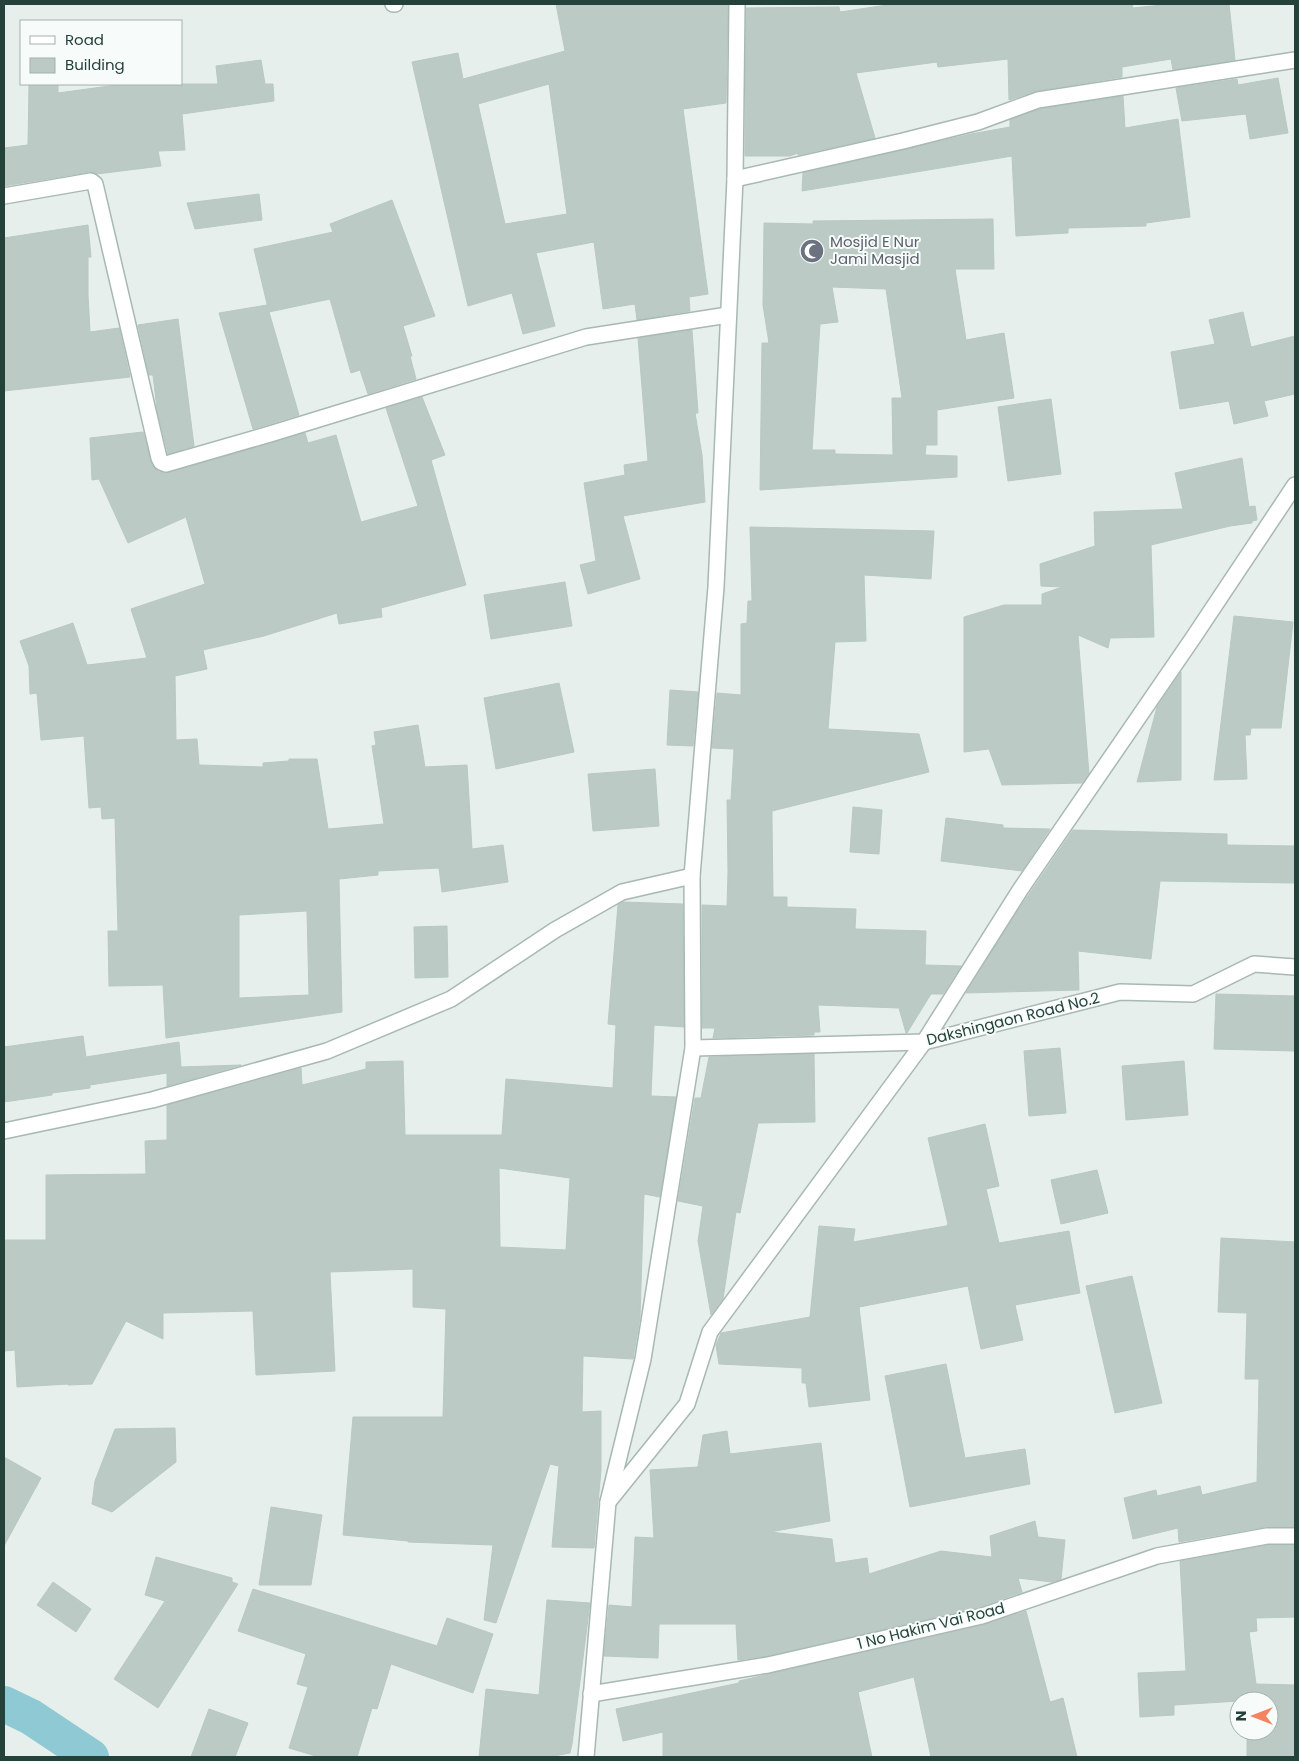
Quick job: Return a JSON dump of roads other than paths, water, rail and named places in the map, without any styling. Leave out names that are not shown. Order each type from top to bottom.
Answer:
[{"type":"street","points":[[586,1757],[608,1502],[642,1359],[693,1048],[692,876],[716,587],[736,179],[737,4]]},
{"type":"street","points":[[736,179],[978,122],[1038,100],[1295,60]]},
{"type":"street","points":[[4,196],[91,182],[95,184],[159,458],[161,462],[166,464],[586,337],[728,315]]},
{"type":"street","points":[[608,1502],[687,1404],[710,1332],[924,1042],[1020,890],[1295,485]]},
{"type":"street","points":[[4,1132],[152,1100],[327,1051],[451,999],[555,930],[622,892],[692,876]]},
{"type":"street","name":"Dakshingaon Road No.2","points":[[693,1048],[924,1042],[1120,992],[1193,994],[1254,964],[1295,966]]},
{"type":"street","name":"1 No Hakim Vai Road","points":[[591,1694],[768,1665],[982,1616],[1157,1556],[1267,1536],[1295,1536]]},
{"type":"waterway","points":[[4,1704],[31,1717],[91,1757]]},
{"type":"place","name":"Mosjid E Nur Jami Masjid","points":[[812,251]]}]
